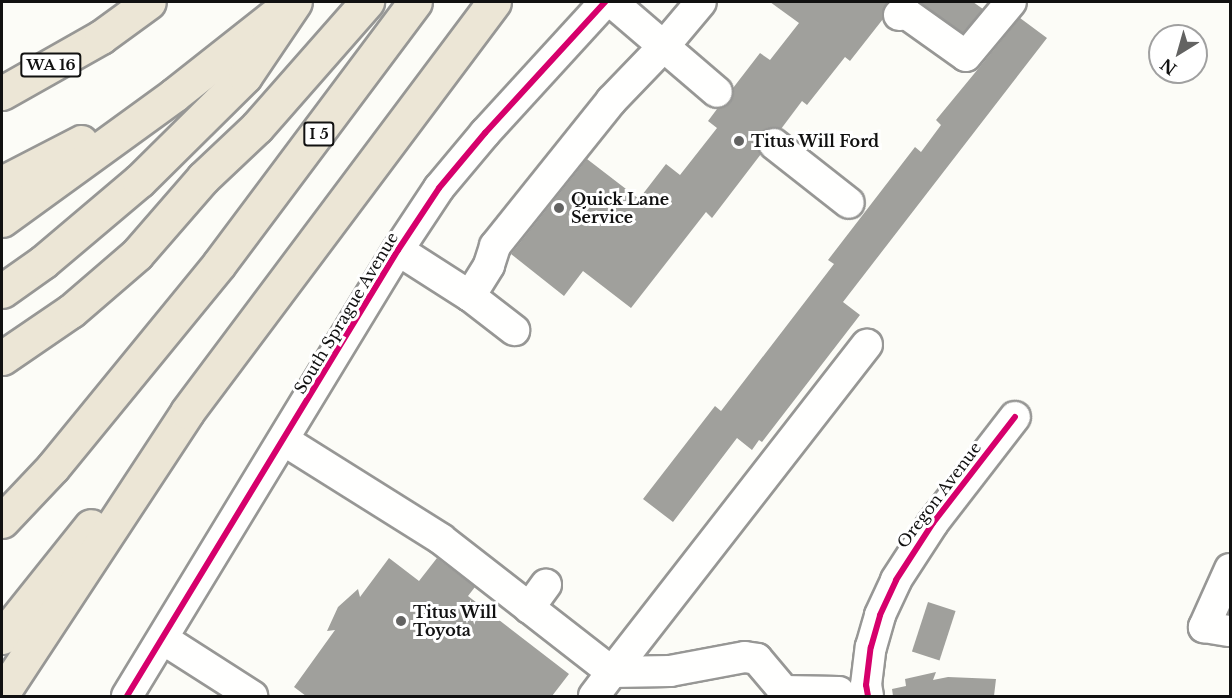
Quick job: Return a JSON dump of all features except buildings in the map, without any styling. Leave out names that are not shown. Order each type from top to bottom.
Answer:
[{"type":"highway","points":[[2,76],[101,37],[149,2]]},
{"type":"highway","points":[[2,220],[174,95],[294,2]]},
{"type":"highway","points":[[2,291],[43,262],[139,181],[245,76],[294,2]]},
{"type":"highway","points":[[2,358],[71,311],[137,255],[203,178],[257,127],[367,2]]},
{"type":"highway","name":"I 5","points":[[2,506],[53,467],[219,264],[415,2]]},
{"type":"highway","points":[[2,637],[76,544],[187,412],[494,2]]},
{"type":"highway","points":[[442,72],[500,2]]},
{"type":"highway","name":"WA 16","points":[[2,93],[101,37]]},
{"type":"highway","points":[[2,183],[174,95]]},
{"type":"highway","points":[[2,694],[187,412]]},
{"type":"highway","points":[[2,521],[53,467]]},
{"type":"street","name":"South Sprague Avenue","points":[[127,696],[285,441],[398,250],[439,188],[605,2]]},
{"type":"street","points":[[612,2],[717,92]]},
{"type":"street","points":[[470,297],[489,265],[495,246],[611,101],[664,46],[701,2]]},
{"type":"street","points":[[899,15],[907,14],[966,56],[1011,2]]},
{"type":"street","points":[[774,144],[849,203]]},
{"type":"street","points":[[398,250],[470,297],[514,330]]},
{"type":"street","points":[[594,696],[867,345]]},
{"type":"street","name":"Oregon Avenue","points":[[854,694],[866,685],[871,647],[880,615],[896,579],[933,523],[1015,417]]},
{"type":"street","points":[[285,441],[538,597],[612,672],[670,670],[745,657],[757,660],[784,691],[854,694]]},
{"type":"street","points":[[1230,569],[1204,627],[1230,631]]},
{"type":"street","points":[[163,639],[252,696]]},
{"type":"cycle path","points":[[127,696],[398,250],[439,188],[485,133],[605,2]]},
{"type":"cycle path","points":[[868,696],[866,685],[871,647],[880,615],[896,580],[933,523],[1015,417]]},
{"type":"place","name":"Titus Will Ford","points":[[739,141]]},
{"type":"place","name":"Quick Lane Service","points":[[559,208]]},
{"type":"place","name":"Titus Will Toyota","points":[[401,621]]}]
